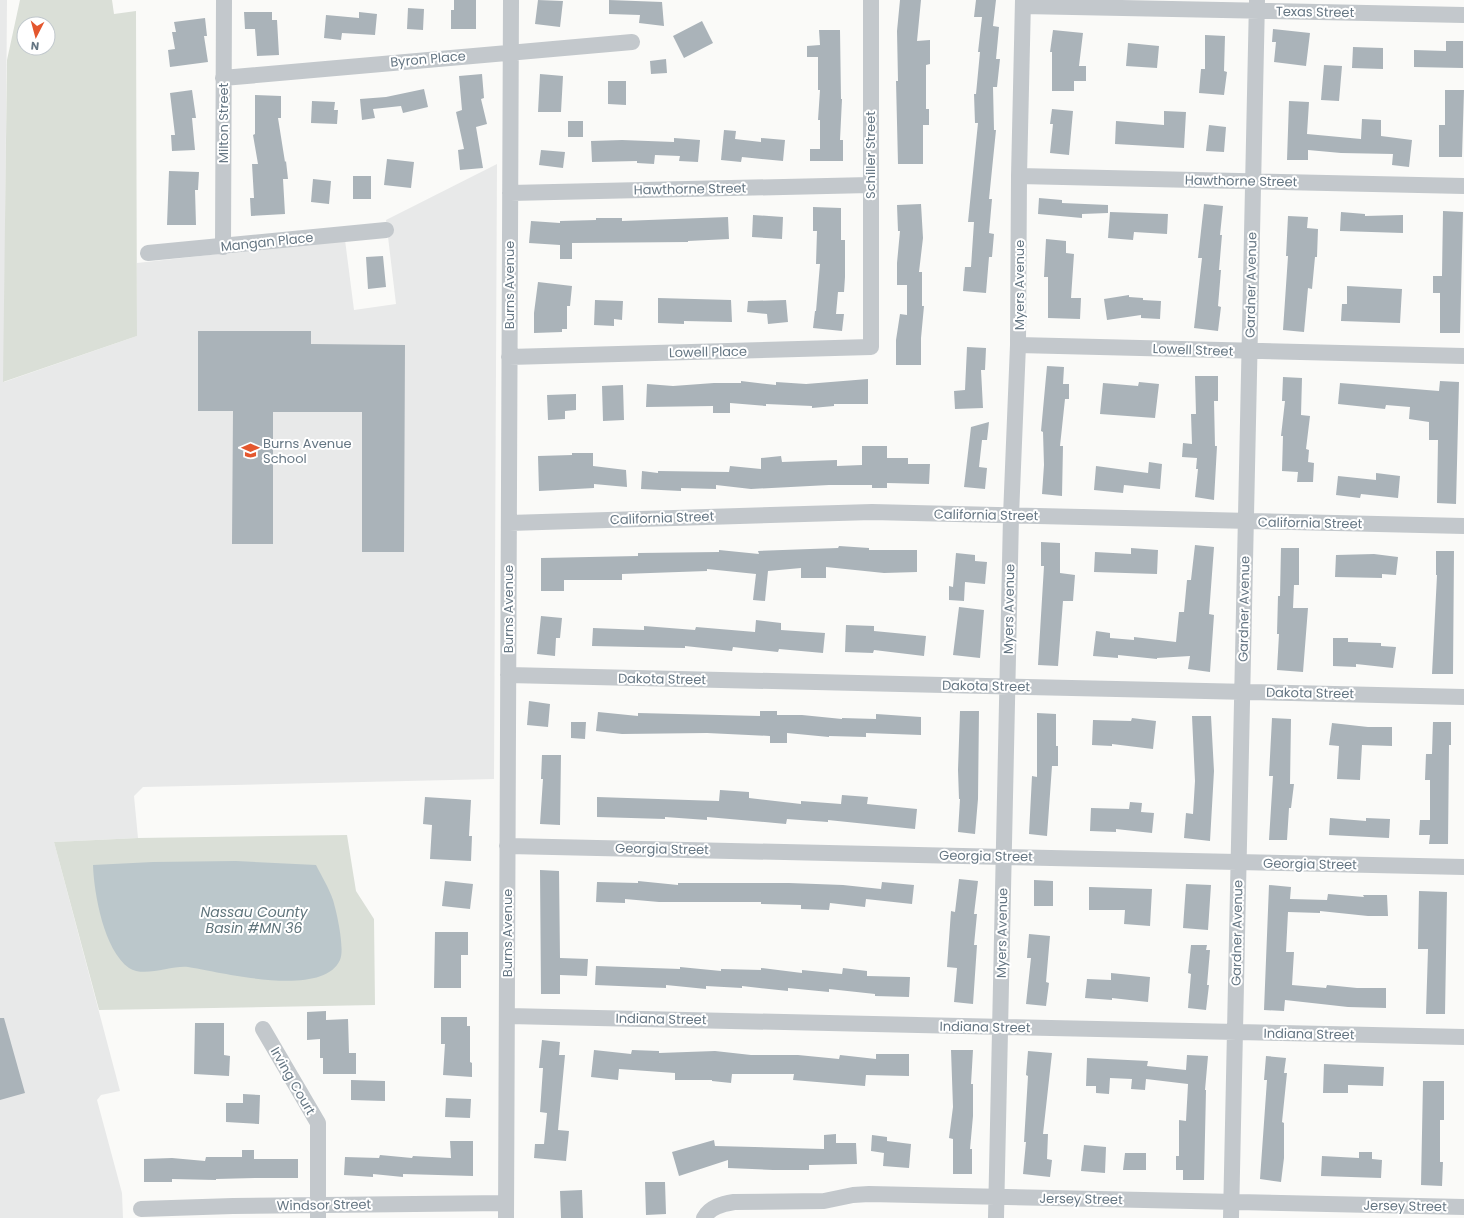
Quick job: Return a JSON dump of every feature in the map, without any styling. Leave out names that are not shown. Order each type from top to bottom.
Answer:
[{"type":"street","name":"Milton Street","points":[[223,247],[224,0]]},
{"type":"street","name":"Burns Avenue","points":[[506,1211],[510,0]]},
{"type":"street","name":"Schiller Street","points":[[871,0],[871,310]]},
{"type":"street","name":"Texas Street","points":[[1023,3],[1257,5],[1464,16]]},
{"type":"street","name":"Myers Avenue","points":[[996,1218],[1011,516],[1018,345],[1019,176],[1023,3]]},
{"type":"street","name":"Gardner Avenue","points":[[1231,1218],[1257,5]]},
{"type":"street","name":"Byron Place","points":[[223,78],[632,42]]},
{"type":"street","name":"Hawthorne Street","points":[[1019,176],[1464,186]]},
{"type":"street","name":"Hawthorne Street","points":[[510,193],[870,185]]},
{"type":"street","name":"Mangan Place","points":[[148,253],[223,247],[386,230]]},
{"type":"street","name":"Lowell Place","points":[[509,357],[871,347],[871,310]]},
{"type":"street","name":"Lowell Street","points":[[1018,345],[1250,352],[1464,356]]},
{"type":"street","name":"California Street","points":[[508,523],[872,512],[1464,526]]},
{"type":"street","name":"Dakota Street","points":[[508,676],[1464,697]]},
{"type":"street","name":"Georgia Street","points":[[507,846],[1464,867]]},
{"type":"street","name":"Indiana Street","points":[[507,1016],[1464,1037]]},
{"type":"street","name":"Irving Court","points":[[263,1029],[318,1123],[318,1212]]},
{"type":"street","name":"Jersey Street","points":[[704,1218],[711,1209],[720,1205],[734,1202],[824,1201],[852,1195],[869,1194],[1464,1207]]},
{"type":"street","name":"Windsor Street","points":[[141,1209],[318,1212],[506,1211]]},
{"type":"shaded area","name":"Burns Avenue School","points":[[0,0],[7,0],[4,382],[137,336],[137,263],[345,240],[354,310],[396,304],[386,220],[497,164],[494,779],[143,787],[134,796],[138,838],[54,842],[120,1091],[101,1095],[97,1100],[122,1193],[123,1218],[0,1218]]},
{"type":"shaded area","points":[[20,0],[112,0],[114,14],[136,11],[137,336],[3,382],[7,60],[16,18],[16,56],[56,56],[56,16],[17,16]]},
{"type":"shaded area","points":[[347,835],[356,891],[374,919],[375,1005],[99,1010],[54,842],[138,838]]},
{"type":"water","name":"Nassau County Basin #MN 36","points":[[236,861],[316,865],[333,900],[341,940],[342,948],[340,960],[330,972],[313,978],[293,981],[270,980],[188,967],[142,972],[129,968],[120,960],[107,935],[102,921],[98,906],[93,865],[153,862]]},
{"type":"building","points":[[454,0],[476,0],[476,29],[451,29],[451,10],[454,10]]},
{"type":"building","points":[[538,0],[563,1],[560,27],[535,24]]},
{"type":"building","points":[[609,0],[662,2],[664,26],[639,23],[640,15],[609,14]]},
{"type":"building","points":[[900,0],[921,0],[917,41],[930,40],[930,64],[926,65],[926,109],[929,109],[929,125],[923,125],[923,164],[898,164],[896,81],[898,81],[897,31]]},
{"type":"building","points":[[976,0],[996,0],[993,26],[999,27],[996,59],[1000,59],[997,87],[993,87],[994,130],[996,130],[989,199],[992,199],[989,233],[994,234],[992,257],[989,257],[986,293],[963,291],[965,267],[971,267],[974,222],[968,222],[978,123],[975,123],[974,94],[976,94],[980,52],[978,52],[982,17],[974,17]]},
{"type":"building","points":[[408,8],[424,9],[423,30],[407,29]]},
{"type":"building","points":[[244,12],[272,12],[272,20],[277,20],[279,55],[257,56],[255,29],[245,29]]},
{"type":"building","points":[[359,12],[377,14],[375,35],[342,33],[341,40],[324,38],[326,15],[359,18]]},
{"type":"building","points":[[205,18],[207,36],[204,36],[208,62],[170,67],[168,50],[175,49],[172,32],[176,32],[174,22]]},
{"type":"building","points":[[702,21],[713,43],[684,58],[673,36]]},
{"type":"building","points":[[1273,29],[1310,33],[1306,66],[1274,62],[1276,42],[1272,42]]},
{"type":"building","points":[[819,30],[840,30],[842,99],[840,140],[843,140],[843,161],[810,161],[810,149],[820,149],[820,120],[818,120],[820,90],[818,90],[818,57],[807,57],[807,46],[820,45]]},
{"type":"building","points":[[1053,30],[1083,33],[1079,66],[1086,66],[1086,81],[1074,81],[1074,91],[1052,91],[1052,52],[1050,52]]},
{"type":"building","points":[[1205,35],[1225,36],[1224,71],[1227,72],[1224,95],[1199,93],[1201,69],[1205,69]]},
{"type":"building","points":[[1446,41],[1463,41],[1463,68],[1414,67],[1414,50],[1446,51]]},
{"type":"building","points":[[1128,43],[1159,46],[1157,68],[1126,66]]},
{"type":"building","points":[[1353,47],[1383,48],[1383,69],[1352,68]]},
{"type":"building","points":[[666,59],[667,73],[651,74],[650,61]]},
{"type":"building","points":[[1324,65],[1342,66],[1339,101],[1321,100]]},
{"type":"building","points":[[482,74],[484,98],[481,99],[487,124],[476,127],[483,168],[460,170],[458,150],[464,149],[456,112],[462,110],[459,76]]},
{"type":"building","points":[[540,74],[563,76],[561,112],[538,112]]},
{"type":"building","points":[[608,81],[626,81],[626,105],[608,104]]},
{"type":"building","points":[[424,89],[428,107],[403,113],[401,106],[373,109],[375,118],[362,120],[360,99],[386,97]]},
{"type":"building","points":[[192,90],[196,118],[192,118],[195,150],[172,151],[171,135],[175,135],[170,93]]},
{"type":"building","points":[[1445,90],[1464,90],[1462,157],[1439,157],[1439,125],[1445,125]]},
{"type":"building","points":[[255,95],[281,96],[281,118],[278,118],[288,179],[283,179],[285,214],[251,216],[250,198],[254,198],[252,164],[258,164],[253,135],[255,134]]},
{"type":"building","points":[[312,101],[335,102],[334,110],[338,110],[337,124],[311,123]]},
{"type":"building","points":[[1289,101],[1309,102],[1307,134],[1361,139],[1362,119],[1381,120],[1381,136],[1412,140],[1409,167],[1392,165],[1393,154],[1341,153],[1308,150],[1308,160],[1287,160]]},
{"type":"building","points":[[1052,109],[1073,111],[1069,155],[1050,153],[1053,124],[1050,124]]},
{"type":"building","points":[[1164,111],[1186,112],[1184,148],[1115,144],[1116,121],[1164,125]]},
{"type":"building","points":[[568,121],[583,121],[583,137],[568,137]]},
{"type":"building","points":[[1209,125],[1226,127],[1224,152],[1206,151]]},
{"type":"building","points":[[724,130],[736,131],[735,139],[761,142],[761,138],[785,140],[783,161],[742,157],[741,162],[721,160]]},
{"type":"building","points":[[674,138],[700,140],[698,162],[679,161],[680,156],[655,155],[654,164],[637,163],[637,161],[592,162],[591,141],[622,140],[674,142]]},
{"type":"building","points":[[541,150],[565,152],[563,168],[539,165]]},
{"type":"building","points":[[387,159],[414,162],[411,188],[384,185]]},
{"type":"building","points":[[169,171],[199,172],[198,190],[195,190],[196,225],[167,225]]},
{"type":"building","points":[[353,176],[371,176],[371,199],[353,199]]},
{"type":"building","points":[[313,179],[331,181],[329,204],[311,202]]},
{"type":"building","points":[[1039,198],[1062,200],[1062,203],[1108,205],[1108,213],[1082,214],[1082,218],[1038,214]]},
{"type":"building","points":[[921,204],[923,238],[919,272],[922,272],[922,306],[924,306],[921,338],[921,365],[896,365],[896,340],[900,314],[907,315],[907,285],[897,285],[897,263],[900,231],[898,231],[897,205]]},
{"type":"building","points":[[1204,204],[1223,206],[1220,235],[1222,235],[1218,306],[1221,307],[1218,331],[1194,328],[1202,258],[1198,258]]},
{"type":"building","points":[[813,207],[841,208],[841,240],[845,240],[845,277],[844,292],[838,292],[836,314],[844,314],[842,331],[813,328],[820,264],[816,264],[817,231],[813,231]]},
{"type":"building","points":[[1443,211],[1463,212],[1460,333],[1440,333],[1440,293],[1433,293],[1433,276],[1442,276]]},
{"type":"building","points":[[1110,212],[1168,214],[1167,234],[1134,232],[1133,240],[1108,238]]},
{"type":"building","points":[[1341,212],[1365,214],[1365,216],[1403,215],[1403,233],[1340,231]]},
{"type":"building","points":[[753,215],[783,217],[782,239],[752,237]]},
{"type":"building","points":[[1288,216],[1308,217],[1307,228],[1318,229],[1317,257],[1315,257],[1312,289],[1308,288],[1304,332],[1283,330],[1288,256],[1286,256]]},
{"type":"building","points":[[728,217],[729,239],[688,242],[572,243],[572,259],[560,259],[560,245],[529,243],[531,221],[560,223],[560,221],[596,220],[596,218],[622,218],[622,221]]},
{"type":"building","points":[[1046,239],[1066,241],[1066,253],[1074,254],[1071,298],[1081,298],[1080,319],[1048,318],[1048,277],[1044,277]]},
{"type":"building","points":[[383,256],[386,287],[368,289],[366,257]]},
{"type":"building","points":[[538,282],[572,286],[570,306],[567,306],[567,329],[562,329],[562,332],[534,333],[534,313]]},
{"type":"building","points":[[1347,286],[1402,289],[1400,323],[1341,321],[1342,304],[1347,304]]},
{"type":"building","points":[[1129,295],[1129,297],[1143,298],[1143,300],[1161,301],[1160,319],[1141,318],[1141,315],[1107,320],[1104,299]]},
{"type":"building","points":[[658,298],[731,300],[732,322],[684,321],[684,324],[658,323]]},
{"type":"building","points":[[595,300],[623,301],[622,320],[614,319],[614,326],[594,325]]},
{"type":"building","points":[[786,300],[788,322],[768,324],[767,314],[747,312],[748,301]]},
{"type":"building","points":[[198,331],[311,331],[311,344],[405,345],[404,552],[362,552],[362,412],[273,412],[273,544],[232,544],[233,411],[198,411]]},
{"type":"building","points":[[967,347],[986,348],[985,370],[981,370],[983,408],[955,409],[954,391],[965,390]]},
{"type":"building","points":[[1047,366],[1064,367],[1063,384],[1069,384],[1069,399],[1065,399],[1060,446],[1063,446],[1062,496],[1042,494],[1044,465],[1043,432],[1041,431]]},
{"type":"building","points":[[1195,376],[1218,376],[1218,401],[1214,401],[1215,446],[1217,446],[1214,500],[1195,497],[1198,469],[1196,469],[1197,458],[1182,457],[1183,443],[1192,444],[1191,414],[1196,414]]},
{"type":"building","points":[[1283,377],[1302,378],[1301,415],[1310,416],[1306,449],[1309,450],[1308,462],[1314,463],[1313,482],[1297,482],[1298,472],[1282,471],[1283,436],[1281,436],[1285,401],[1282,401]]},
{"type":"building","points":[[868,379],[868,404],[834,404],[834,406],[812,408],[812,406],[766,404],[766,406],[730,403],[730,413],[713,413],[713,406],[646,407],[647,384],[673,386],[741,383],[741,381],[776,385],[776,382],[806,384]]},
{"type":"building","points":[[1440,381],[1459,382],[1456,504],[1437,503],[1438,440],[1429,440],[1429,422],[1409,419],[1410,407],[1386,405],[1385,409],[1338,404],[1340,383],[1439,391]]},
{"type":"building","points":[[1139,382],[1159,384],[1155,418],[1100,414],[1103,383],[1138,386]]},
{"type":"building","points":[[623,385],[624,420],[603,421],[602,386]]},
{"type":"building","points":[[576,394],[576,410],[565,411],[565,419],[548,420],[547,395]]},
{"type":"building","points":[[989,422],[987,440],[982,440],[979,467],[987,468],[985,489],[964,487],[971,427]]},
{"type":"building","points":[[862,446],[887,446],[887,458],[908,458],[908,464],[930,464],[929,484],[887,483],[887,488],[872,488],[872,485],[829,485],[751,489],[716,485],[716,489],[681,488],[681,491],[641,489],[642,471],[658,473],[658,471],[729,472],[730,466],[761,469],[761,458],[781,456],[782,462],[837,460],[837,466],[862,465]]},
{"type":"building","points":[[572,453],[593,453],[593,466],[626,470],[627,487],[594,484],[594,488],[539,491],[538,456],[572,455]]},
{"type":"building","points":[[1149,462],[1162,464],[1160,489],[1124,485],[1123,493],[1094,490],[1096,466],[1148,473]]},
{"type":"building","points":[[1376,473],[1400,476],[1398,498],[1361,494],[1360,498],[1336,495],[1338,476],[1376,480]]},
{"type":"building","points":[[1041,542],[1060,543],[1060,573],[1075,575],[1073,601],[1063,601],[1058,666],[1038,665],[1044,566],[1041,566]]},
{"type":"building","points":[[1195,545],[1214,547],[1209,614],[1214,615],[1210,672],[1188,669],[1190,656],[1157,659],[1118,655],[1118,658],[1093,656],[1096,631],[1110,633],[1110,638],[1134,640],[1134,637],[1176,642],[1179,612],[1184,612],[1187,580],[1191,580]]},
{"type":"building","points":[[839,546],[869,548],[869,550],[917,550],[917,572],[884,573],[826,567],[826,578],[801,578],[801,568],[768,571],[765,601],[753,600],[756,574],[707,569],[707,571],[622,574],[622,580],[564,580],[564,591],[541,591],[541,558],[638,556],[638,553],[719,552],[719,550],[759,554],[758,551],[838,548]]},
{"type":"building","points":[[1131,548],[1158,550],[1157,574],[1094,572],[1095,552],[1131,554]]},
{"type":"building","points":[[1281,548],[1299,548],[1299,585],[1294,585],[1293,608],[1308,608],[1303,672],[1277,670],[1279,634],[1277,634],[1278,596],[1280,596]]},
{"type":"building","points":[[1436,551],[1454,551],[1453,674],[1432,674],[1437,575]]},
{"type":"building","points":[[956,553],[975,555],[975,561],[987,562],[985,584],[965,582],[964,601],[949,600],[949,586],[953,587]]},
{"type":"building","points":[[1374,554],[1398,557],[1396,575],[1382,574],[1382,578],[1335,577],[1336,555]]},
{"type":"building","points":[[959,607],[984,610],[980,658],[953,655]]},
{"type":"building","points":[[541,616],[562,618],[560,638],[556,638],[555,656],[537,654]]},
{"type":"building","points":[[756,620],[781,623],[781,630],[825,633],[823,653],[779,649],[778,652],[733,647],[732,651],[685,646],[685,648],[592,646],[593,628],[644,630],[644,626],[695,630],[696,627],[755,632]]},
{"type":"building","points":[[846,625],[874,626],[874,631],[926,636],[924,656],[874,650],[873,653],[845,652]]},
{"type":"building","points":[[1333,638],[1348,638],[1348,642],[1381,643],[1381,646],[1396,647],[1393,668],[1356,664],[1356,667],[1333,666]]},
{"type":"building","points":[[529,701],[550,704],[548,727],[527,725]]},
{"type":"building","points":[[760,711],[777,711],[777,715],[802,715],[842,719],[876,719],[876,714],[921,717],[921,735],[866,733],[866,737],[829,737],[787,733],[787,743],[770,743],[770,736],[707,733],[622,734],[596,731],[598,712],[638,716],[638,713],[760,716]]},
{"type":"building","points":[[960,711],[979,711],[978,799],[975,834],[958,832],[960,799],[958,770]]},
{"type":"building","points":[[1037,713],[1056,714],[1056,746],[1058,746],[1058,766],[1052,766],[1047,836],[1029,834],[1032,776],[1037,777]]},
{"type":"building","points":[[1192,716],[1211,716],[1214,771],[1210,841],[1184,838],[1186,813],[1193,814],[1195,781]]},
{"type":"building","points":[[1132,718],[1156,721],[1153,749],[1112,744],[1112,746],[1092,745],[1093,720],[1131,721]]},
{"type":"building","points":[[1272,718],[1291,719],[1290,784],[1294,784],[1291,808],[1289,808],[1287,840],[1269,840],[1273,776],[1269,776]]},
{"type":"building","points":[[571,722],[586,722],[585,739],[571,738]]},
{"type":"building","points":[[1433,722],[1451,722],[1451,745],[1449,745],[1448,844],[1429,844],[1430,835],[1419,835],[1420,820],[1430,820],[1430,780],[1425,780],[1426,754],[1432,754]]},
{"type":"building","points":[[1332,723],[1368,727],[1392,727],[1392,746],[1362,745],[1360,780],[1337,779],[1339,746],[1329,745]]},
{"type":"building","points":[[542,755],[561,755],[560,825],[540,824],[543,779],[541,779]]},
{"type":"building","points":[[720,790],[749,792],[749,798],[801,804],[801,801],[841,804],[842,795],[868,797],[867,804],[917,809],[915,829],[828,820],[828,822],[787,819],[786,824],[707,817],[707,820],[665,817],[665,819],[597,817],[597,797],[719,801]]},
{"type":"building","points":[[425,797],[471,800],[469,836],[472,836],[471,861],[430,859],[432,825],[423,824]]},
{"type":"building","points":[[1130,802],[1142,803],[1141,812],[1154,813],[1152,833],[1116,829],[1116,832],[1090,831],[1091,808],[1129,809]]},
{"type":"building","points":[[1330,818],[1366,821],[1366,818],[1390,819],[1389,838],[1329,835]]},
{"type":"building","points":[[540,870],[559,871],[560,958],[588,959],[587,976],[560,975],[560,994],[541,994]]},
{"type":"building","points":[[959,879],[978,881],[974,914],[977,914],[974,945],[977,945],[973,1004],[954,1002],[957,968],[947,967],[951,911],[955,912]]},
{"type":"building","points":[[1034,880],[1053,881],[1053,906],[1034,906]]},
{"type":"building","points":[[445,881],[473,884],[470,909],[442,906]]},
{"type":"building","points":[[638,881],[678,885],[678,883],[789,883],[843,885],[881,889],[882,882],[914,885],[912,904],[866,899],[865,907],[830,903],[829,910],[801,909],[801,905],[761,904],[761,902],[659,902],[625,899],[625,903],[596,902],[597,882],[638,883]]},
{"type":"building","points":[[1186,884],[1211,885],[1208,930],[1183,928]]},
{"type":"building","points":[[1269,885],[1291,887],[1290,899],[1327,900],[1328,894],[1364,897],[1363,895],[1387,895],[1388,916],[1368,916],[1320,911],[1320,913],[1288,912],[1286,952],[1294,952],[1292,985],[1326,988],[1327,985],[1357,988],[1386,988],[1386,1008],[1348,1007],[1285,1000],[1284,1011],[1264,1010]]},
{"type":"building","points":[[1089,887],[1152,889],[1150,926],[1124,924],[1125,910],[1089,910]]},
{"type":"building","points":[[1419,891],[1447,892],[1445,1014],[1426,1014],[1428,949],[1418,949]]},
{"type":"building","points":[[435,932],[468,932],[468,955],[461,955],[461,988],[434,988]]},
{"type":"building","points":[[1029,934],[1050,936],[1046,982],[1049,983],[1046,1006],[1026,1004],[1031,958],[1027,958]]},
{"type":"building","points":[[1191,945],[1207,945],[1206,950],[1210,950],[1207,985],[1209,985],[1206,1010],[1188,1008],[1191,974],[1188,973]]},
{"type":"building","points":[[596,966],[680,969],[680,967],[721,971],[721,969],[761,970],[761,968],[802,973],[802,970],[842,974],[843,968],[867,971],[867,976],[910,977],[909,997],[875,996],[875,994],[829,989],[829,992],[788,988],[788,991],[742,986],[742,988],[706,986],[706,989],[666,985],[666,988],[595,985]]},
{"type":"building","points":[[1111,973],[1150,977],[1148,1002],[1112,998],[1112,1000],[1085,998],[1087,979],[1111,980]]},
{"type":"building","points":[[326,1011],[326,1020],[348,1019],[349,1053],[356,1053],[356,1074],[323,1074],[323,1058],[320,1058],[320,1039],[307,1040],[307,1012]]},
{"type":"building","points":[[441,1017],[467,1017],[467,1026],[470,1026],[470,1062],[472,1063],[472,1077],[443,1075],[445,1044],[441,1044]]},
{"type":"building","points":[[0,1018],[4,1018],[25,1093],[0,1100]]},
{"type":"building","points":[[195,1023],[224,1023],[224,1055],[230,1056],[229,1076],[194,1074]]},
{"type":"building","points":[[542,1040],[560,1042],[559,1055],[565,1055],[558,1130],[569,1131],[566,1161],[534,1158],[535,1144],[544,1144],[547,1113],[540,1112],[543,1068],[539,1068]]},
{"type":"building","points":[[594,1050],[631,1054],[632,1050],[659,1051],[659,1053],[715,1051],[751,1055],[798,1055],[839,1059],[840,1055],[876,1059],[876,1054],[909,1054],[909,1076],[866,1075],[865,1086],[793,1080],[794,1074],[732,1074],[731,1083],[712,1080],[675,1080],[675,1073],[619,1069],[618,1080],[591,1077]]},
{"type":"building","points":[[951,1050],[973,1050],[971,1084],[973,1084],[973,1116],[970,1149],[972,1149],[972,1174],[953,1174],[953,1139],[949,1138],[953,1107]]},
{"type":"building","points":[[1028,1051],[1052,1053],[1043,1134],[1048,1134],[1047,1159],[1052,1160],[1050,1177],[1023,1174],[1026,1142],[1024,1142]]},
{"type":"building","points":[[1187,1055],[1208,1056],[1205,1090],[1204,1180],[1183,1180],[1183,1170],[1176,1170],[1176,1156],[1179,1156],[1179,1120],[1186,1121],[1188,1084],[1146,1079],[1145,1090],[1131,1089],[1132,1079],[1110,1078],[1109,1094],[1096,1093],[1096,1086],[1086,1086],[1087,1058],[1148,1061],[1147,1066],[1186,1070]]},
{"type":"building","points":[[1266,1056],[1286,1058],[1284,1073],[1287,1073],[1282,1122],[1284,1123],[1284,1158],[1281,1182],[1260,1179],[1267,1080],[1264,1080]]},
{"type":"building","points":[[1324,1064],[1384,1067],[1383,1086],[1348,1085],[1348,1093],[1323,1093]]},
{"type":"building","points":[[351,1080],[385,1081],[385,1101],[351,1100]]},
{"type":"building","points":[[1423,1081],[1444,1081],[1444,1120],[1440,1120],[1440,1162],[1443,1162],[1442,1186],[1421,1185]]},
{"type":"building","points":[[243,1094],[260,1095],[259,1124],[226,1122],[226,1103],[243,1103]]},
{"type":"building","points":[[446,1098],[471,1099],[470,1118],[445,1117]]},
{"type":"building","points":[[836,1134],[836,1143],[856,1143],[857,1164],[809,1165],[809,1170],[773,1170],[728,1168],[728,1160],[679,1176],[672,1152],[714,1140],[715,1146],[824,1149],[824,1135]]},
{"type":"building","points":[[872,1135],[887,1137],[887,1141],[911,1144],[909,1168],[883,1166],[884,1153],[871,1151]]},
{"type":"building","points":[[450,1141],[473,1141],[473,1176],[403,1174],[403,1177],[373,1174],[373,1177],[344,1175],[345,1157],[379,1158],[380,1155],[412,1158],[413,1156],[451,1158]]},
{"type":"building","points":[[1084,1145],[1106,1147],[1105,1173],[1081,1171]]},
{"type":"building","points":[[242,1150],[254,1150],[254,1159],[298,1159],[298,1178],[216,1180],[172,1179],[172,1182],[144,1182],[144,1159],[172,1158],[205,1161],[206,1157],[242,1157]]},
{"type":"building","points":[[1359,1152],[1372,1152],[1372,1159],[1382,1160],[1381,1178],[1321,1176],[1322,1156],[1359,1158]]},
{"type":"building","points":[[1125,1153],[1146,1153],[1146,1170],[1123,1170]]},
{"type":"building","points":[[645,1182],[665,1182],[666,1214],[646,1215]]},
{"type":"building","points":[[582,1190],[583,1218],[561,1218],[560,1191]]},
{"type":"place","name":"Burns Avenue School","points":[[250,450]]}]
